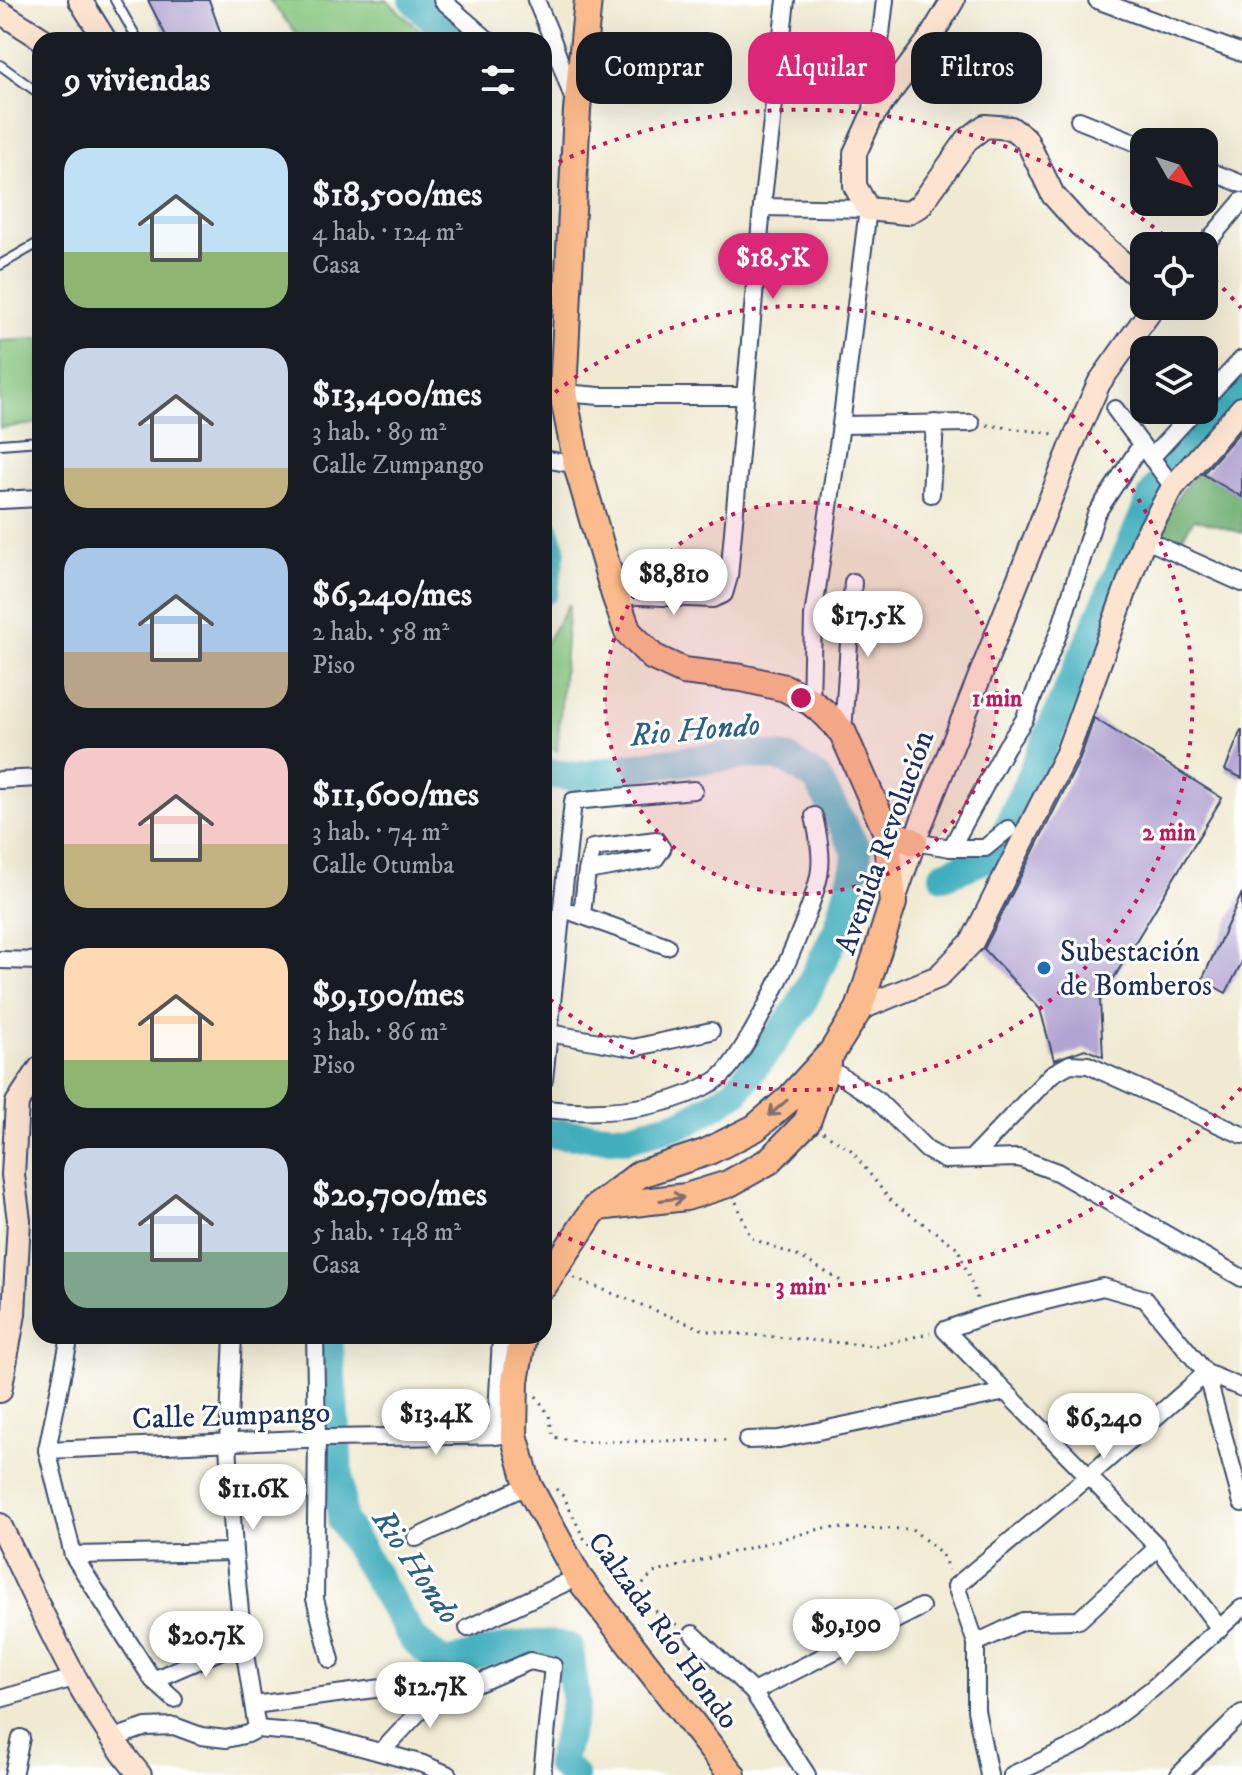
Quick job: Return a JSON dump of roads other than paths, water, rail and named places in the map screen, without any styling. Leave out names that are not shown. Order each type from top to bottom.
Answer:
[{"type":"main road","points":[[80,0],[100,32]]},
{"type":"main road","points":[[588,0],[577,110],[563,393],[577,465],[615,595],[628,632],[653,657],[683,671],[742,678],[785,688],[827,715],[843,733],[886,831],[893,903]]},
{"type":"main road","points":[[953,0],[929,40],[871,118],[855,153],[855,186],[868,209],[907,213],[920,206],[967,140],[985,126],[1011,128],[1026,139],[1053,195],[1080,225],[1130,270]]},
{"type":"main road","points":[[0,12],[32,32]]},
{"type":"main road","name":"Avenida Revolución","points":[[595,1208],[686,1197],[728,1184],[769,1161],[807,1122],[830,1059],[859,1009],[914,842],[1075,437],[1099,383],[1144,320]]},
{"type":"main road","points":[[859,1009],[938,977],[972,942],[1067,753],[1144,539],[1159,469],[1242,408]]},
{"type":"main road","points":[[886,831],[914,842]]},
{"type":"main road","name":"Avenida Revolución","points":[[595,1208],[640,1174],[707,1152],[755,1128],[830,1059]]},
{"type":"main road","points":[[0,1391],[14,1314],[19,1220],[6,1164],[17,1103],[32,1080]]},
{"type":"main road","points":[[552,1271],[595,1208]]},
{"type":"main road","name":"Calzada Río Hondo","points":[[522,1344],[505,1436],[539,1484],[578,1577],[732,1775]]},
{"type":"main road","points":[[0,1525],[74,1678],[111,1739],[140,1775]]},
{"type":"street","points":[[442,0],[479,32]]},
{"type":"street","points":[[536,0],[549,32]]},
{"type":"street","points":[[615,595],[713,599],[724,594],[729,577],[762,207],[786,0]]},
{"type":"street","points":[[871,118],[885,0]]},
{"type":"street","points":[[1097,0],[1242,53]]},
{"type":"street","points":[[552,39],[577,110]]},
{"type":"street","points":[[1079,120],[1130,140]]},
{"type":"street","points":[[1218,175],[1242,184]]},
{"type":"street","points":[[1216,232],[1242,201]]},
{"type":"street","points":[[762,207],[868,209],[813,617],[811,702]]},
{"type":"street","points":[[1218,385],[1242,359]]},
{"type":"street","points":[[563,393],[745,396]]},
{"type":"street","points":[[1115,409],[1159,469]]},
{"type":"street","points":[[931,494],[935,423]]},
{"type":"street","points":[[841,425],[971,423]]},
{"type":"street","points":[[951,848],[1024,720],[1060,629],[1096,514],[1159,469],[1186,424]]},
{"type":"street","points":[[552,460],[577,465]]},
{"type":"street","points":[[0,500],[32,498]]},
{"type":"street","points":[[1144,539],[1242,583]]},
{"type":"street","points":[[843,733],[853,582]]},
{"type":"street","points":[[0,780],[32,778]]},
{"type":"street","points":[[552,962],[562,910],[573,801],[694,790]]},
{"type":"street","name":"Avenida Revolución","points":[[552,1110],[580,1112],[646,1107],[681,1097],[718,1079],[740,1055],[785,969],[819,876],[821,849],[814,816]]},
{"type":"street","points":[[914,842],[951,848],[985,848],[1008,829]]},
{"type":"street","points":[[582,914],[587,871],[593,848],[656,840],[662,849],[655,859],[587,871]]},
{"type":"street","points":[[562,910],[582,914],[667,946]]},
{"type":"street","points":[[0,960],[32,961]]},
{"type":"street","points":[[552,1034],[633,1048],[711,1031]]},
{"type":"street","points":[[830,1059],[927,1150],[945,1160],[1019,1158],[1057,1172],[1242,1278]]},
{"type":"street","points":[[971,1159],[1052,1074],[1070,1064],[1088,1065],[1242,1135]]},
{"type":"street","points":[[1220,1629],[1158,1547],[945,1330],[984,1316],[1103,1287],[1145,1299],[1206,1373],[1242,1503]]},
{"type":"street","points":[[68,1344],[47,1450],[73,1555],[153,1680],[174,1699]]},
{"type":"street","points":[[233,1344],[228,1443],[234,1552],[243,1641],[257,1729]]},
{"type":"street","points":[[316,1344],[322,1439],[315,1599],[331,1660]]},
{"type":"street","points":[[501,1344],[505,1436]]},
{"type":"street","points":[[1206,1373],[1242,1388]]},
{"type":"street","points":[[989,1775],[976,1710],[976,1643],[956,1586],[1090,1475],[1206,1373]]},
{"type":"street","points":[[747,1440],[779,1439],[1006,1392]]},
{"type":"street","name":"Calle Zumpango","points":[[47,1450],[322,1439],[505,1436]]},
{"type":"street","points":[[416,1538],[539,1484]]},
{"type":"street","points":[[976,1643],[1023,1621],[1079,1620],[1158,1547]]},
{"type":"street","points":[[73,1555],[234,1552]]},
{"type":"street","points":[[468,1628],[578,1577]]},
{"type":"street","points":[[753,1692],[921,1607]]},
{"type":"street","points":[[1012,1775],[1082,1742],[1152,1689],[1242,1608]]},
{"type":"street","points":[[693,1634],[753,1692],[807,1775]]},
{"type":"street","points":[[153,1680],[243,1641]]},
{"type":"street","points":[[254,1705],[450,1679],[479,1683],[530,1661],[553,1666],[542,1775]]},
{"type":"street","points":[[0,1699],[74,1678]]},
{"type":"street","points":[[381,1752],[450,1679]]},
{"type":"street","points":[[1179,1775],[1242,1713]]},
{"type":"street","points":[[111,1739],[146,1727],[174,1726],[201,1736],[226,1739],[257,1729],[314,1734],[423,1764],[449,1775]]},
{"type":"street","points":[[13,1775],[21,1738]]},
{"type":"lane","points":[[115,0],[133,32]]},
{"type":"lane","points":[[0,65],[32,88]]},
{"type":"lane","points":[[1,261],[32,246]]},
{"type":"lane","points":[[0,444],[32,442]]},
{"type":"waterway","name":"Rio Hondo","points":[[414,0],[446,32]]},
{"type":"waterway","points":[[944,875],[997,854],[1153,495],[1182,452],[1242,393]]},
{"type":"waterway","name":"Rio Hondo","points":[[552,774],[577,777],[655,764],[753,754],[787,759],[817,779],[857,851],[838,929],[799,1008],[735,1092],[687,1122],[626,1138],[552,1133]]},
{"type":"waterway","name":"Rio Hondo","points":[[329,1344],[342,1520],[414,1640],[445,1665],[490,1651],[521,1646],[569,1648],[576,1703],[560,1763],[573,1775]]},
{"type":"place","name":"Subestación de Bomberos","points":[[1044,968]]}]
